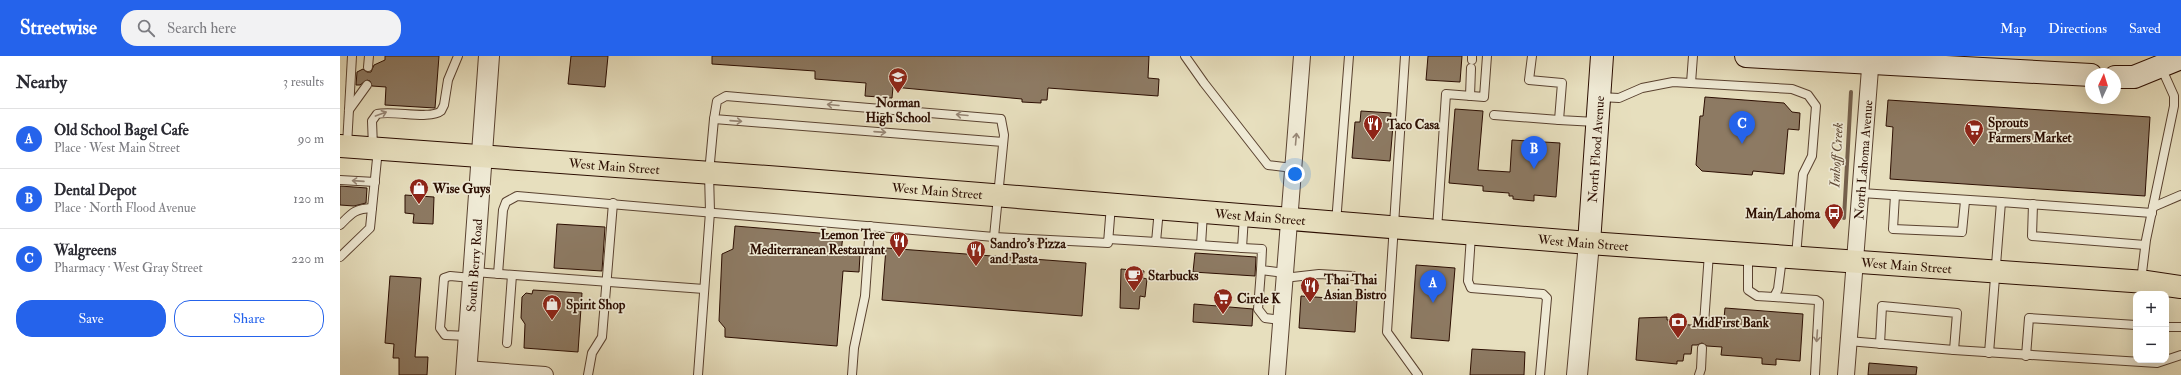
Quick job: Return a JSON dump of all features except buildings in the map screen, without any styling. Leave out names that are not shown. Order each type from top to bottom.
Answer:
[{"type":"main road","name":"North Flood Avenue","points":[[1589,243],[1596,122],[1602,56]]},
{"type":"main road","points":[[1755,56],[1871,60],[2085,75]]},
{"type":"main road","points":[[2121,76],[2134,77],[2181,58]]},
{"type":"main road","name":"West Main Street","points":[[343,146],[709,173],[1589,243],[2181,287]]},
{"type":"street","name":"South Berry Road","points":[[466,372],[489,56]]},
{"type":"street","points":[[1277,375],[1302,56]]},
{"type":"street","name":"North Lahoma Avenue","points":[[1846,375],[1871,60]]},
{"type":"street","points":[[1577,375],[1589,243]]},
{"type":"street","points":[[466,372],[545,375]]},
{"type":"lane","points":[[343,146],[348,111],[352,56]]},
{"type":"lane","points":[[368,67],[369,56]]},
{"type":"lane","points":[[340,257],[370,228],[375,182],[375,148],[372,121],[377,114],[387,112],[432,114],[441,111],[444,105],[448,80],[458,56]]},
{"type":"lane","points":[[1185,56],[1204,83],[1268,165],[1293,168]]},
{"type":"lane","points":[[1336,223],[1349,56]]},
{"type":"lane","points":[[1405,56],[1395,228],[1387,332],[1418,375]]},
{"type":"lane","points":[[1437,231],[1446,94],[1484,97],[1486,56]]},
{"type":"lane","points":[[1532,56],[1529,80],[1562,83],[1559,120]]},
{"type":"lane","points":[[1691,83],[1693,56]]},
{"type":"lane","points":[[1470,96],[1472,61]]},
{"type":"lane","points":[[2144,284],[2146,245],[2152,210],[2178,105],[2160,67]]},
{"type":"lane","points":[[1598,97],[1619,98],[1642,88],[1664,83],[1691,83],[1792,90],[1801,92],[1813,100],[1816,106],[1812,156],[1803,174],[1789,258],[1774,297]]},
{"type":"lane","points":[[348,111],[367,85]]},
{"type":"lane","points":[[698,375],[710,212],[709,173],[714,120],[717,101],[726,96],[1001,119],[1003,142],[994,237]]},
{"type":"lane","points":[[1494,115],[1596,122]]},
{"type":"lane","points":[[714,120],[1003,142]]},
{"type":"lane","points":[[340,180],[375,182]]},
{"type":"lane","points":[[1861,193],[1965,201],[2152,210],[2181,195]]},
{"type":"lane","points":[[498,274],[503,210],[506,202],[512,198],[523,195],[994,237],[1108,244],[1111,205]]},
{"type":"lane","points":[[1895,195],[1893,228],[1962,232],[1965,201]]},
{"type":"lane","points":[[1989,353],[2001,202]]},
{"type":"lane","points":[[588,375],[592,353],[602,337],[613,203]]},
{"type":"lane","points":[[2034,204],[2032,236],[2146,245]]},
{"type":"lane","points":[[340,225],[353,212],[359,209],[372,208]]},
{"type":"lane","points":[[1156,242],[1159,209]]},
{"type":"lane","points":[[1202,245],[1203,212]]},
{"type":"lane","points":[[1242,248],[1244,216]]},
{"type":"lane","points":[[852,375],[854,348],[865,296],[870,226]]},
{"type":"lane","points":[[1472,234],[1468,281],[1471,288],[1544,294],[1547,298],[1540,375]]},
{"type":"lane","points":[[1109,238],[1262,250],[1258,309],[1264,318],[1281,320]]},
{"type":"lane","points":[[1704,324],[1710,252]]},
{"type":"lane","points":[[1748,255],[1748,290],[1756,296],[1816,300],[1819,302],[1815,372]]},
{"type":"lane","points":[[1261,270],[1284,276],[1320,274],[1353,276]]},
{"type":"lane","points":[[468,336],[445,334],[440,328],[444,278],[450,276],[498,274],[704,289]]},
{"type":"lane","points":[[507,343],[512,275]]},
{"type":"lane","points":[[1880,344],[1882,306],[1957,313],[1954,350]]},
{"type":"lane","points":[[2026,356],[2029,318],[2133,325]]},
{"type":"lane","points":[[2169,327],[2181,327]]},
{"type":"lane","points":[[1848,341],[2026,356],[2133,361]]},
{"type":"lane","points":[[1698,375],[1701,369],[1702,348]]},
{"type":"lane","points":[[2169,360],[2181,355]]},
{"type":"waterway","name":"Imhoff Creek","points":[[1844,218],[1851,92]]},
{"type":"place","name":"Norman High School","points":[[898,94]]},
{"type":"place","name":"Taco Casa","points":[[1373,141]]},
{"type":"place","name":"Walgreens","points":[[1742,144]]},
{"type":"place","name":"Sprouts Farmers Market","points":[[1974,146]]},
{"type":"place","name":"Dental Depot","points":[[1534,169]]},
{"type":"place","name":"Wise Guys","points":[[419,205]]},
{"type":"place","name":"Main/Lahoma","points":[[1834,230]]},
{"type":"place","name":"Lemon Tree Mediterranean Restaurant","points":[[899,258]]},
{"type":"place","name":"Sandro's Pizza and Pasta","points":[[976,267]]},
{"type":"place","name":"Starbucks","points":[[1134,292]]},
{"type":"place","name":"Thai Thai Asian Bistro","points":[[1310,303]]},
{"type":"place","name":"Old School Bagel Cafe","points":[[1433,303]]},
{"type":"place","name":"Circle K","points":[[1223,315]]},
{"type":"place","name":"Spirit Shop","points":[[552,321]]},
{"type":"place","name":"MidFirst Bank","points":[[1678,339]]}]
